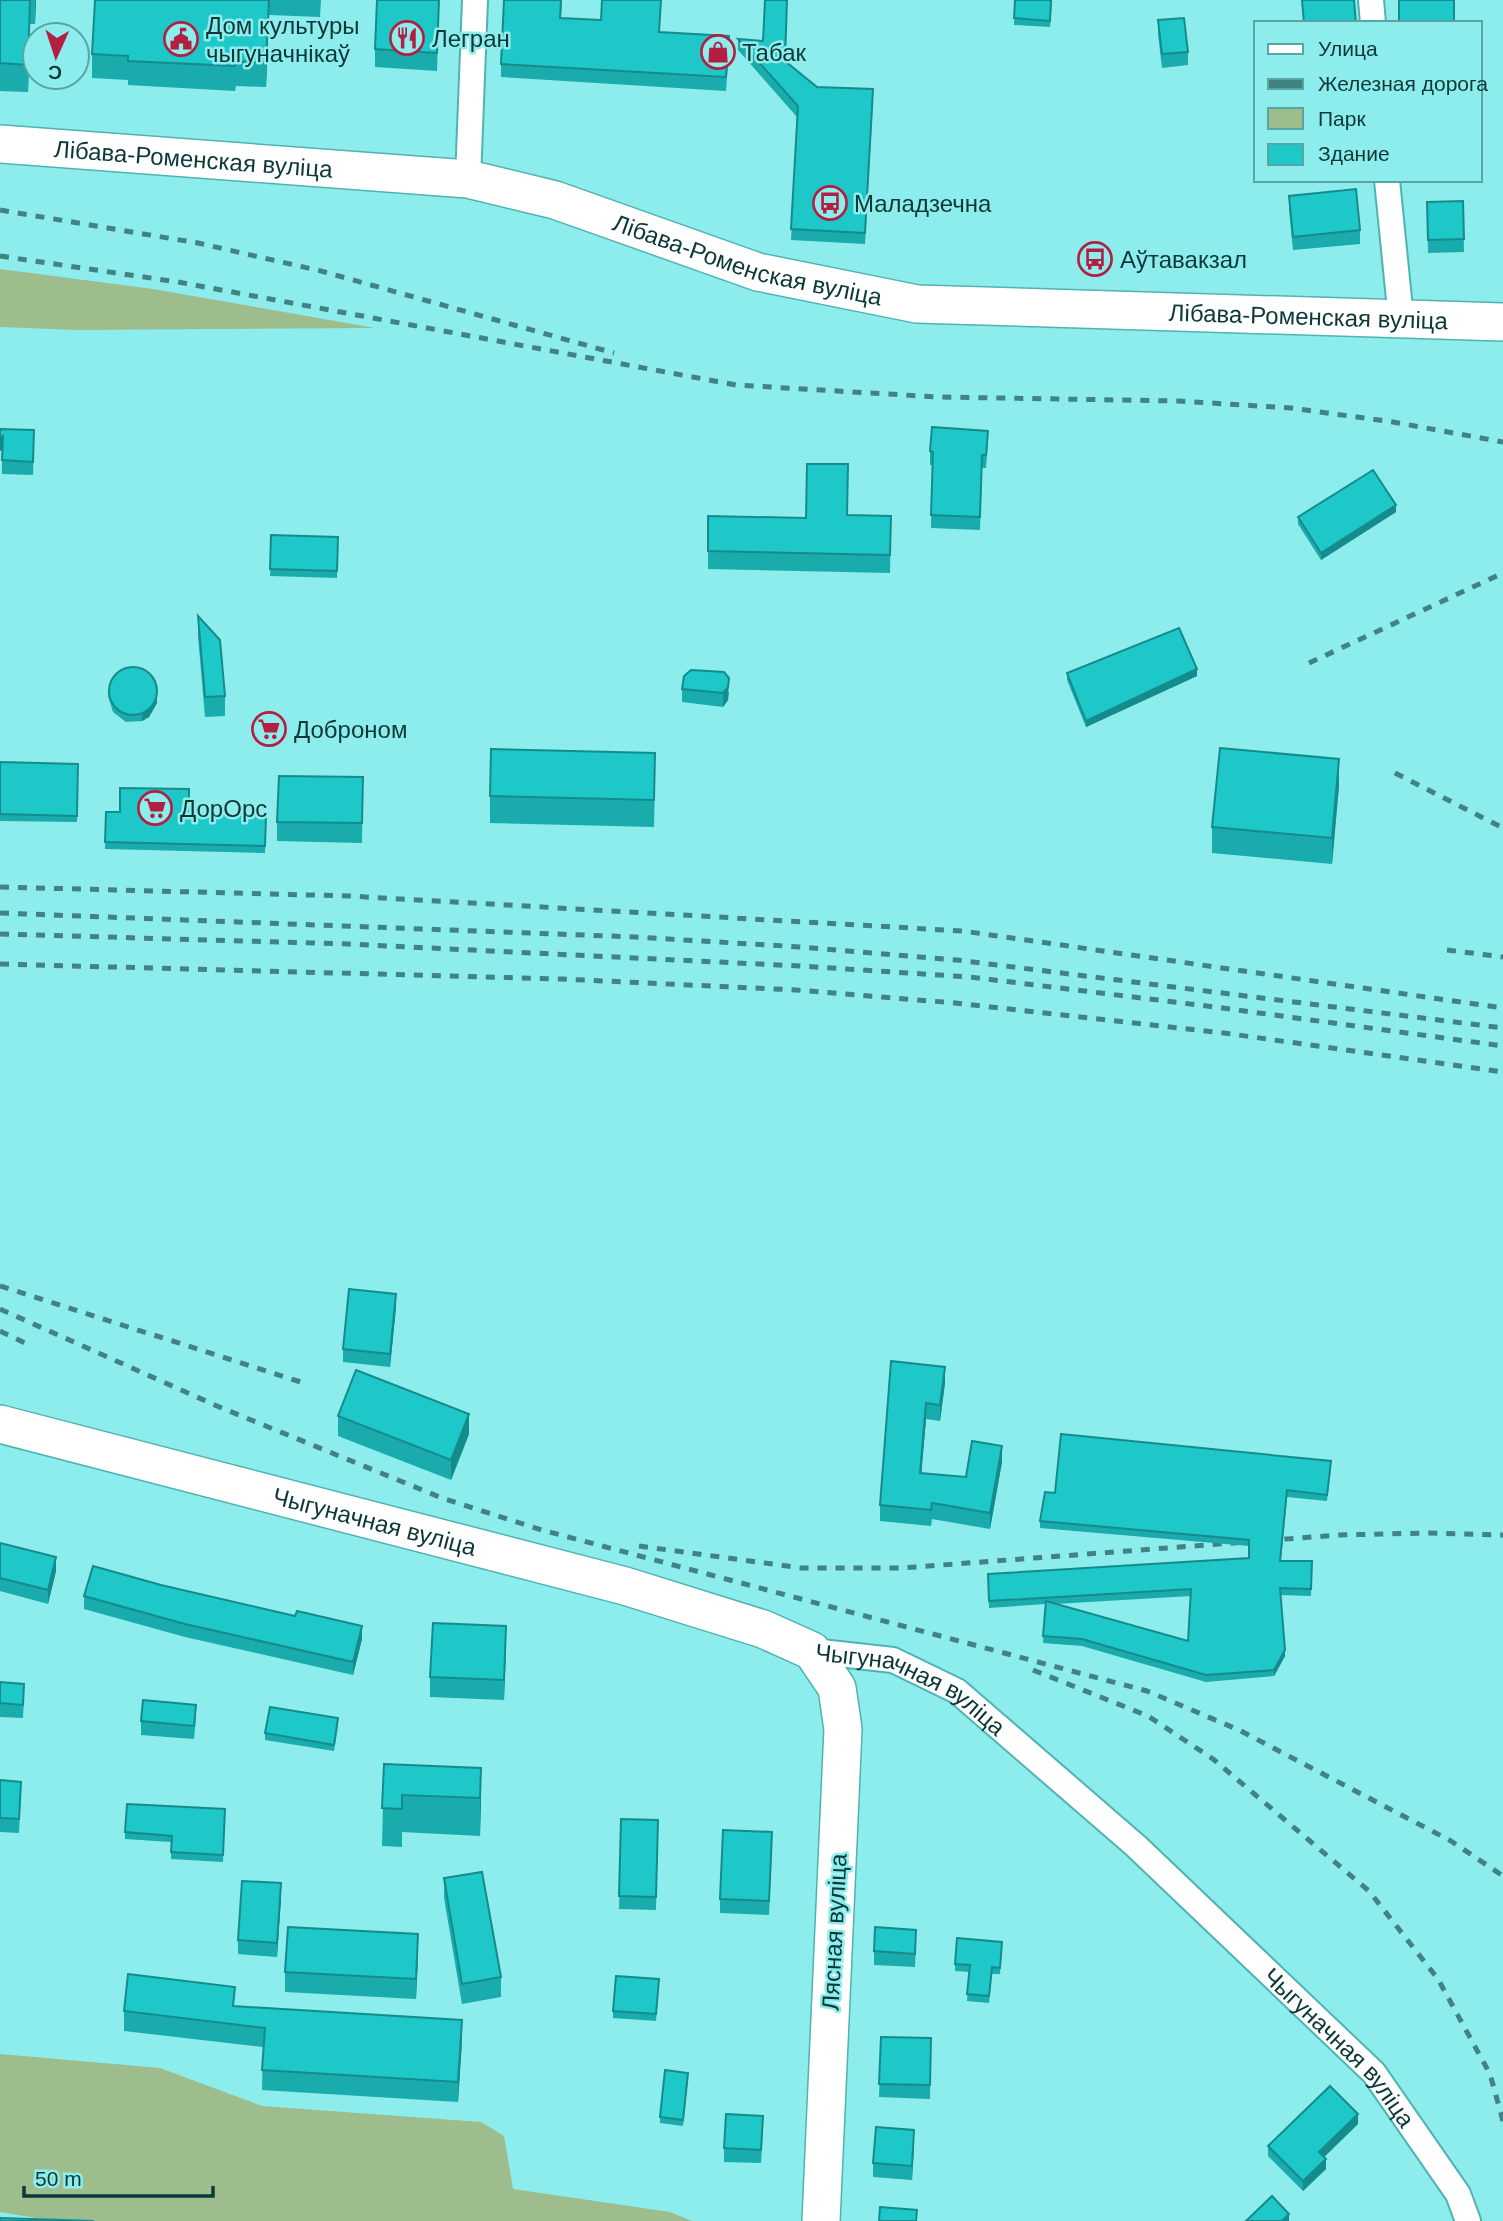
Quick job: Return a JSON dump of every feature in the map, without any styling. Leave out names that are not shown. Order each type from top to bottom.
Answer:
[{"type":"main road","name":"Лібава-Роменская вуліца","points":[[0,144],[468,179],[555,200],[758,272],[917,304],[1503,322]]},
{"type":"main road","name":"Чыгуначная вуліца","points":[[0,1424],[625,1586],[763,1629],[812,1651]]},
{"type":"main road","name":"Лясная вуліца","points":[[812,1651],[837,1688],[844,1730],[821,2221]]},
{"type":"street","points":[[468,179],[475,0]]},
{"type":"street","points":[[1371,0],[1373,21]]},
{"type":"street","points":[[1387,182],[1401,319]]},
{"type":"street","name":"Чыгуначная вуліца","points":[[812,1651],[893,1660],[957,1691],[1136,1846],[1374,2073],[1458,2194],[1468,2221]]},
{"type":"green space","points":[[0,269],[153,289],[375,328],[77,330],[0,327]]},
{"type":"green space","points":[[0,2054],[160,2068],[262,2106],[481,2122],[504,2136],[513,2189],[670,2212],[692,2221],[54,2221],[0,2212]]},
{"type":"building","points":[[0,0],[30,0],[29,21],[21,21],[21,64],[0,63]]},
{"type":"building","name":"Дом культуры чыгуначнікаў","points":[[95,0],[269,0],[266,63],[236,61],[235,66],[128,61],[128,56],[92,54]]},
{"type":"building","name":"Легран","points":[[377,0],[439,0],[437,53],[375,49]]},
{"type":"building","points":[[504,0],[561,0],[560,18],[601,20],[602,0],[661,0],[659,32],[729,36],[726,77],[501,64]]},
{"type":"building","name":"Маладзечна","points":[[765,0],[787,0],[785,61],[817,87],[873,89],[865,233],[791,229],[798,106],[738,39],[763,41]]},
{"type":"building","points":[[1015,0],[1051,0],[1050,21],[1014,18]]},
{"type":"building","points":[[1302,0],[1354,0],[1356,21],[1304,21]]},
{"type":"building","points":[[1399,0],[1454,0],[1454,21],[1399,21]]},
{"type":"building","points":[[1184,18],[1188,52],[1162,54],[1158,20]]},
{"type":"building","points":[[1356,189],[1360,230],[1293,237],[1289,196]]},
{"type":"building","points":[[1463,201],[1464,239],[1428,240],[1427,202]]},
{"type":"building","points":[[932,427],[988,431],[986,455],[982,455],[980,517],[931,515]]},
{"type":"building","points":[[0,429],[34,430],[33,462],[2,460],[3,436],[0,438]]},
{"type":"building","points":[[807,464],[848,464],[847,515],[891,516],[890,555],[708,551],[708,516],[806,518]]},
{"type":"building","points":[[1373,470],[1396,505],[1321,553],[1298,517]]},
{"type":"building","points":[[271,535],[338,537],[337,571],[270,569]]},
{"type":"building","points":[[198,616],[220,640],[225,696],[205,697]]},
{"type":"building","points":[[1179,628],[1197,669],[1086,721],[1067,673]]},
{"type":"building","points":[[133,667],[150,674],[157,691],[150,708],[133,715],[116,708],[109,691],[116,674]]},
{"type":"building","points":[[691,670],[724,672],[729,678],[728,687],[723,693],[682,689],[684,676]]},
{"type":"building","points":[[1220,748],[1339,759],[1332,838],[1212,827]]},
{"type":"building","points":[[491,749],[655,753],[654,800],[490,796]]},
{"type":"building","points":[[0,762],[78,764],[77,816],[0,814]]},
{"type":"building","points":[[279,776],[363,777],[362,823],[277,822]]},
{"type":"building","points":[[120,788],[189,789],[189,814],[266,816],[265,846],[105,842],[106,812],[120,812]]},
{"type":"building","points":[[349,1289],[396,1294],[390,1354],[343,1349]]},
{"type":"building","points":[[891,1361],[945,1367],[940,1405],[926,1403],[920,1473],[966,1477],[972,1441],[1002,1446],[990,1513],[932,1503],[931,1510],[880,1505]]},
{"type":"building","points":[[356,1370],[469,1414],[451,1460],[338,1416]]},
{"type":"building","points":[[1061,1434],[1331,1461],[1327,1495],[1287,1490],[1280,1561],[1312,1561],[1311,1589],[1280,1588],[1285,1650],[1274,1670],[1206,1675],[1082,1639],[1043,1636],[1046,1601],[1188,1641],[1191,1589],[989,1601],[988,1574],[1249,1558],[1249,1540],[1040,1521],[1045,1492],[1055,1493]]},
{"type":"building","points":[[0,1543],[56,1557],[48,1590],[0,1578]]},
{"type":"building","points":[[93,1566],[161,1585],[295,1616],[297,1611],[362,1626],[353,1662],[185,1624],[84,1596]]},
{"type":"building","points":[[433,1623],[506,1626],[504,1680],[430,1677]]},
{"type":"building","points":[[0,1682],[24,1684],[23,1705],[0,1703]]},
{"type":"building","points":[[143,1700],[196,1705],[194,1726],[141,1721]]},
{"type":"building","points":[[270,1707],[338,1718],[334,1745],[265,1733]]},
{"type":"building","points":[[384,1764],[481,1768],[480,1798],[402,1795],[402,1809],[382,1808]]},
{"type":"building","points":[[0,1780],[21,1782],[19,1819],[0,1818]]},
{"type":"building","points":[[127,1804],[225,1809],[223,1855],[171,1852],[172,1836],[125,1832]]},
{"type":"building","points":[[621,1819],[658,1820],[656,1897],[619,1896]]},
{"type":"building","points":[[723,1830],[772,1832],[769,1901],[720,1899]]},
{"type":"building","points":[[482,1872],[501,1977],[462,1984],[444,1878]]},
{"type":"building","points":[[242,1881],[281,1883],[277,1943],[238,1940]]},
{"type":"building","points":[[288,1927],[418,1934],[416,1979],[285,1972]]},
{"type":"building","points":[[875,1927],[916,1930],[915,1954],[874,1951]]},
{"type":"building","points":[[957,1938],[1002,1942],[1000,1968],[992,1967],[989,1996],[967,1994],[970,1965],[955,1964]]},
{"type":"building","points":[[128,1974],[235,1987],[233,2006],[462,2020],[458,2082],[262,2070],[265,2028],[124,2011]]},
{"type":"building","points":[[616,1976],[659,1979],[656,2014],[613,2011]]},
{"type":"building","points":[[881,2037],[931,2038],[930,2085],[879,2084]]},
{"type":"building","points":[[665,2070],[688,2073],[683,2120],[660,2117]]},
{"type":"building","points":[[1330,2086],[1358,2114],[1319,2152],[1326,2159],[1303,2181],[1268,2146]]},
{"type":"building","points":[[726,2114],[763,2116],[761,2150],[724,2148]]},
{"type":"building","points":[[876,2127],[914,2130],[912,2166],[873,2163]]},
{"type":"building","points":[[1272,2196],[1289,2214],[1282,2221],[1246,2221]]},
{"type":"building","points":[[880,2207],[917,2210],[916,2221],[879,2221]]},
{"type":"building","points":[[0,2218],[94,2221],[0,2221]]},
{"type":"railway","points":[[0,210],[198,243],[321,271],[614,353]]},
{"type":"railway","points":[[0,256],[178,282],[736,385],[938,397],[1179,401],[1291,408],[1393,422],[1503,442]]},
{"type":"railway","points":[[1309,663],[1503,573]]},
{"type":"railway","points":[[1395,773],[1503,828]]},
{"type":"railway","points":[[0,887],[349,896],[963,931],[1503,1008]]},
{"type":"railway","points":[[0,913],[635,937],[801,947],[957,960],[1503,1028]]},
{"type":"railway","points":[[0,934],[348,944],[970,977],[1503,1046]]},
{"type":"railway","points":[[1447,950],[1503,957]]},
{"type":"railway","points":[[0,964],[562,979],[796,990],[955,1003],[1224,1033],[1503,1072]]},
{"type":"railway","points":[[0,1286],[304,1383]]},
{"type":"railway","points":[[0,1309],[217,1406],[442,1498],[542,1530],[1147,1691],[1239,1730],[1451,1841],[1503,1876]]},
{"type":"railway","points":[[0,1331],[29,1345]]},
{"type":"railway","points":[[639,1546],[802,1568],[902,1568],[1339,1535],[1503,1535]]},
{"type":"railway","points":[[1033,1670],[1148,1716],[1213,1759],[1369,1891],[1438,1979],[1490,2074],[1503,2121]]},
{"type":"place","name":"Легран","points":[[407,38]]},
{"type":"place","name":"Дом культуры чыгуначнікаў","points":[[181,39]]},
{"type":"place","name":"Табак","points":[[718,52]]},
{"type":"place","name":"Маладзечна","points":[[830,203]]},
{"type":"place","name":"Аўтавакзал","points":[[1095,259]]},
{"type":"place","name":"Доброном","points":[[269,729]]},
{"type":"place","name":"ДорОрс","points":[[155,808]]}]
